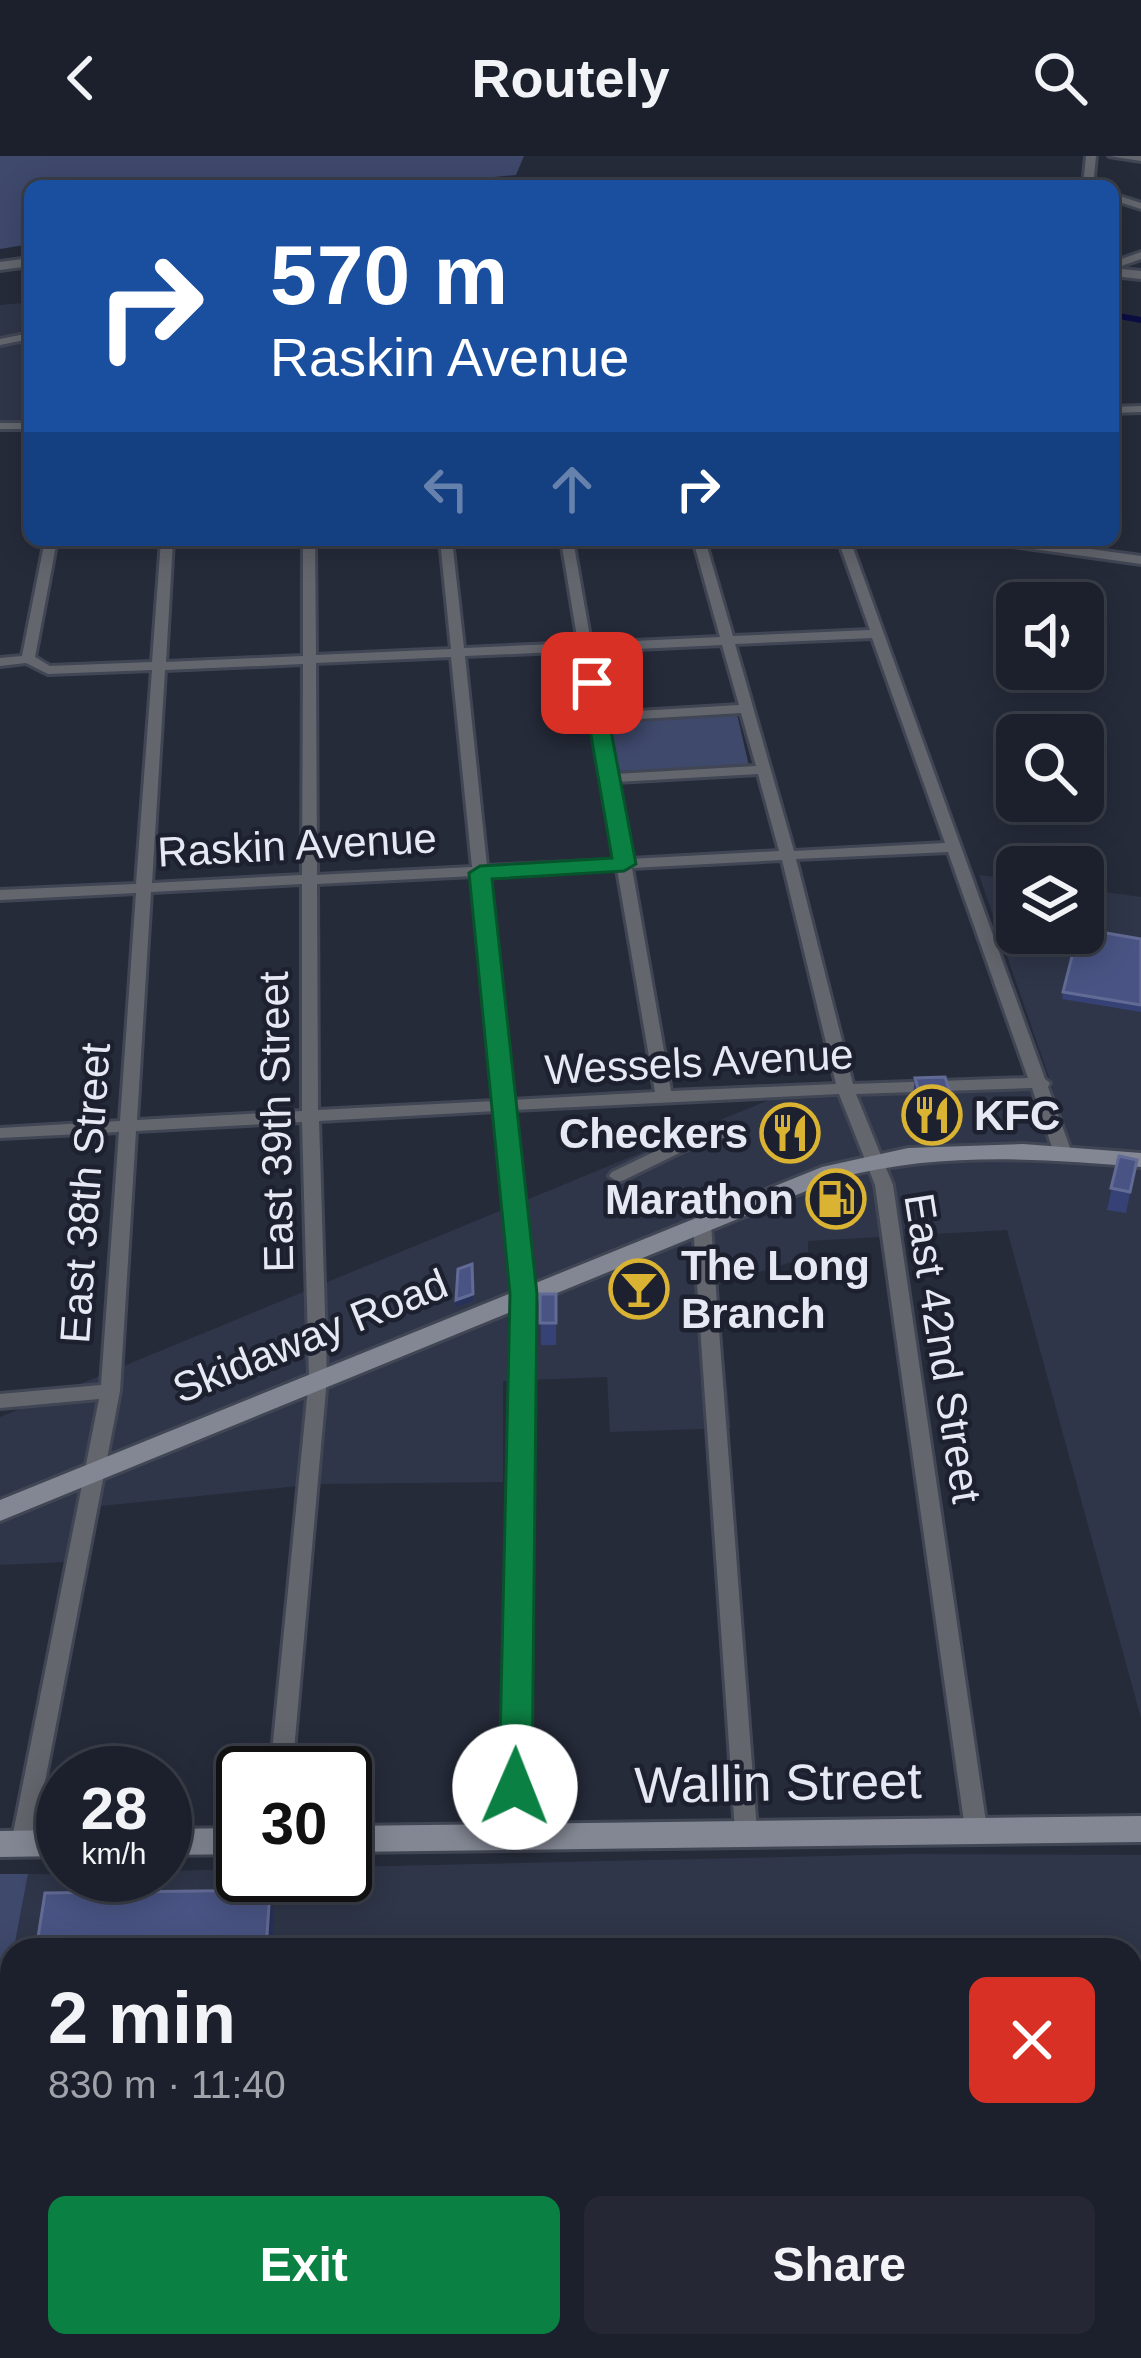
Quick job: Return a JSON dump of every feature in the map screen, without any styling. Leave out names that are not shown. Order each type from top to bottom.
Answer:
[{"type":"main road","name":"Skidaway Road","points":[[0,1510],[822,1174],[871,1160],[945,1149],[1141,1160]]},
{"type":"main road","name":"Wallin Street","points":[[372,1838],[1141,1829]]},
{"type":"street","points":[[1114,156],[1141,158]]},
{"type":"street","points":[[28,659],[50,546]]},
{"type":"street","name":"East 38th Street","points":[[11,1844],[97,1470],[110,1391],[167,546]]},
{"type":"street","name":"East 39th Street","points":[[284,1746],[318,1378],[310,1119],[309,546]]},
{"type":"street","points":[[447,546],[524,1294],[514,1835]]},
{"type":"street","points":[[568,546],[664,1097]]},
{"type":"street","name":"East 42nd Street","points":[[701,546],[788,856],[846,1091],[884,1185],[976,1829]]},
{"type":"street","points":[[846,546],[1042,1083],[1063,1153]]},
{"type":"street","points":[[1042,546],[1141,560]]},
{"type":"street","points":[[2,666],[28,659],[48,670],[161,667],[877,634]]},
{"type":"street","points":[[598,717],[746,710]]},
{"type":"street","points":[[611,778],[762,770]]},
{"type":"street","name":"Raskin Avenue","points":[[0,895],[956,847]]},
{"type":"street","name":"Wessels Avenue","points":[[0,1132],[664,1097],[1042,1083]]},
{"type":"street","points":[[618,1176],[694,1140],[739,1129]]},
{"type":"street","points":[[702,1225],[746,1831]]},
{"type":"street","points":[[0,1401],[110,1391]]},
{"type":"shaded area","points":[[0,156],[524,156],[516,175],[461,180],[24,180],[24,245],[0,249]]},
{"type":"shaded area","points":[[22,303],[24,420],[0,420],[0,305]]},
{"type":"shaded area","points":[[737,714],[749,766],[619,771],[610,720]]},
{"type":"shaded area","points":[[979,875],[996,877],[996,924]]},
{"type":"shaded area","points":[[1104,892],[1141,897],[1141,1718],[1007,1230],[808,1241],[808,1257],[717,1285],[731,1428],[610,1432],[607,1377],[503,1381],[503,1482],[318,1484],[101,1506],[87,1561],[0,1565],[0,1417],[769,1100],[1053,1089],[1006,954],[1104,954]]},
{"type":"shaded area","points":[[911,1854],[1141,1855],[1141,1938],[15,1938],[28,1874],[36,1874],[36,1902],[192,1902],[192,1870],[216,1870],[216,1902],[372,1902],[372,1866]]},
{"type":"shaded area","points":[[0,1874],[28,1874],[16,1938],[0,1938]]},
{"type":"building","points":[[1104,933],[1141,939],[1141,1005],[1063,992],[1073,954],[1104,954]]},
{"type":"building","points":[[945,1077],[955,1108],[924,1109],[915,1078]]},
{"type":"building","points":[[1119,1156],[1137,1160],[1130,1192],[1111,1188]]},
{"type":"building","points":[[472,1264],[473,1294],[456,1300],[458,1269]]},
{"type":"building","points":[[540,1294],[556,1294],[556,1323],[540,1323]]},
{"type":"building","points":[[192,1891],[216,1891],[216,1902],[269,1902],[267,1938],[38,1938],[44,1902],[192,1902]]},
{"type":"waterway","points":[[1119,316],[1141,320]]},
{"type":"place","name":"KFC","points":[[932,1115]]},
{"type":"place","name":"Checkers","points":[[790,1133]]},
{"type":"place","name":"Marathon","points":[[836,1199]]},
{"type":"place","name":"The Long Branch","points":[[639,1289]]},
{"type":"route","points":[[515,1787],[524,1294],[480,873],[624,864],[592,683]]}]
